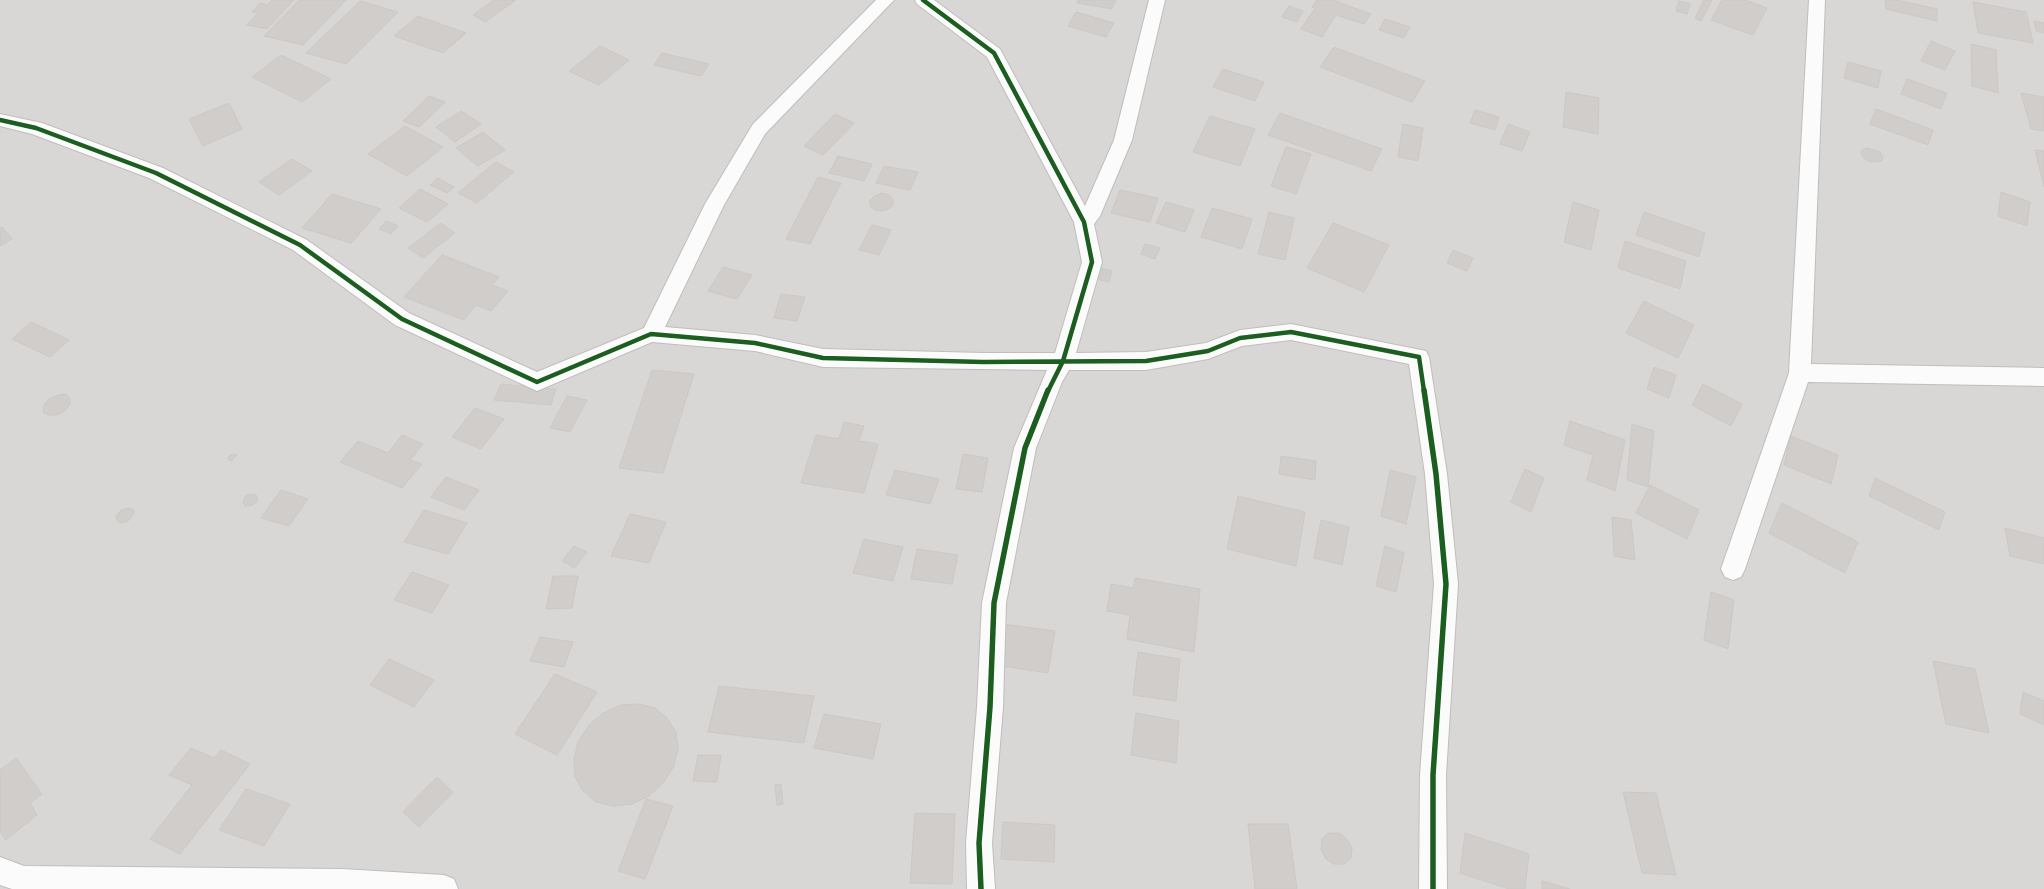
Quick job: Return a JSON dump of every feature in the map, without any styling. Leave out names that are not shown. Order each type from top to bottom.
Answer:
[{"type":"street","points":[[651,334],[715,204],[759,128],[886,0]]},
{"type":"street","points":[[923,0],[994,53],[1084,222],[1092,262],[1062,361],[1052,380],[1025,448],[994,603],[990,707],[979,843],[981,889]]},
{"type":"street","points":[[1084,222],[1090,216],[1123,140],[1157,0]]},
{"type":"street","points":[[1733,569],[1800,373],[1817,0]]},
{"type":"street","points":[[0,120],[36,128],[156,174],[300,245],[402,319],[537,382],[651,334],[755,343],[823,358],[983,362],[1146,361],[1208,351],[1240,338],[1291,332],[1419,358],[1436,474],[1446,584],[1433,775],[1433,889]]},
{"type":"street","points":[[1800,373],[2044,377]]},
{"type":"street","points":[[0,871],[24,880],[342,882],[444,889]]},
{"type":"shaded area","points":[[0,0],[2044,0],[2044,889],[0,889]]},
{"type":"building","points":[[272,0],[294,0],[267,29],[247,25],[258,13],[252,12],[260,3],[267,5]]},
{"type":"building","points":[[299,0],[346,0],[303,45],[264,36]]},
{"type":"building","points":[[494,0],[516,0],[485,22],[473,15]]},
{"type":"building","points":[[1078,0],[1116,0],[1112,9],[1077,3]]},
{"type":"building","points":[[1317,0],[1333,0],[1371,14],[1364,24],[1336,15],[1322,37],[1301,29],[1315,8],[1312,7]]},
{"type":"building","points":[[1704,0],[1712,0],[1701,21],[1695,18]]},
{"type":"building","points":[[1722,0],[1745,0],[1767,8],[1753,35],[1711,20]]},
{"type":"building","points":[[1885,0],[1897,0],[1937,9],[1937,21],[1886,9]]},
{"type":"building","points":[[360,1],[398,12],[346,64],[306,53]]},
{"type":"building","points":[[1679,1],[1690,4],[1687,14],[1676,11]]},
{"type":"building","points":[[1973,2],[2026,12],[2033,43],[1978,33]]},
{"type":"building","points":[[1289,6],[1303,11],[1297,22],[1282,17]]},
{"type":"building","points":[[1076,12],[1114,23],[1106,37],[1068,26]]},
{"type":"building","points":[[418,16],[466,33],[443,53],[394,36]]},
{"type":"building","points":[[1385,19],[1410,27],[1404,38],[1379,30]]},
{"type":"building","points":[[2034,21],[2044,23],[2044,33],[2036,31]]},
{"type":"building","points":[[1931,41],[1955,51],[1945,70],[1921,61]]},
{"type":"building","points":[[1971,44],[1996,50],[1998,93],[1972,86]]},
{"type":"building","points":[[600,46],[629,60],[599,85],[569,71]]},
{"type":"building","points":[[1334,47],[1425,81],[1412,102],[1320,67]]},
{"type":"building","points":[[662,53],[709,64],[701,76],[654,65]]},
{"type":"building","points":[[281,55],[331,79],[302,102],[252,77]]},
{"type":"building","points":[[1848,62],[1881,71],[1878,88],[1844,78]]},
{"type":"building","points":[[1223,69],[1264,82],[1255,101],[1213,87]]},
{"type":"building","points":[[1907,79],[1947,93],[1941,109],[1901,94]]},
{"type":"building","points":[[1566,92],[1599,98],[1598,134],[1563,127]]},
{"type":"building","points":[[2021,93],[2044,97],[2044,131],[2031,129]]},
{"type":"building","points":[[429,96],[445,102],[419,127],[403,121]]},
{"type":"building","points":[[229,103],[242,129],[203,146],[189,119]]},
{"type":"building","points":[[1876,109],[1933,130],[1928,145],[1870,124]]},
{"type":"building","points":[[1475,110],[1499,117],[1495,130],[1470,123]]},
{"type":"building","points":[[461,111],[481,124],[455,142],[436,127]]},
{"type":"building","points":[[1280,113],[1382,149],[1371,171],[1268,135]]},
{"type":"building","points":[[835,114],[854,123],[823,155],[804,146]]},
{"type":"building","points":[[1210,116],[1255,129],[1240,166],[1193,152]]},
{"type":"building","points":[[1403,124],[1423,128],[1418,161],[1398,157]]},
{"type":"building","points":[[1508,124],[1530,132],[1522,151],[1500,144]]},
{"type":"building","points":[[405,126],[443,147],[407,176],[368,154]]},
{"type":"building","points":[[483,132],[505,150],[478,166],[456,148]]},
{"type":"building","points":[[1286,147],[1311,154],[1296,194],[1271,186]]},
{"type":"building","points":[[1867,148],[1880,152],[1883,157],[1882,161],[1871,162],[1865,159],[1861,154],[1862,150]]},
{"type":"building","points":[[2035,150],[2044,151],[2044,187]]},
{"type":"building","points":[[838,156],[872,164],[864,181],[829,173]]},
{"type":"building","points":[[292,159],[312,171],[279,195],[259,182]]},
{"type":"building","points":[[496,162],[514,172],[477,203],[458,193]]},
{"type":"building","points":[[884,166],[918,172],[910,190],[876,183]]},
{"type":"building","points":[[818,177],[841,183],[810,244],[786,239]]},
{"type":"building","points":[[438,178],[454,187],[447,193],[430,185]]},
{"type":"building","points":[[420,189],[448,204],[427,222],[399,208]]},
{"type":"building","points":[[1120,190],[1158,198],[1150,222],[1111,213]]},
{"type":"building","points":[[2001,192],[2030,202],[2027,226],[1998,216]]},
{"type":"building","points":[[882,193],[889,195],[893,199],[893,205],[889,209],[882,211],[875,210],[870,206],[870,200]]},
{"type":"building","points":[[332,194],[381,209],[351,243],[302,228]]},
{"type":"building","points":[[1166,202],[1194,210],[1185,232],[1156,223]]},
{"type":"building","points":[[1573,202],[1599,210],[1591,250],[1564,242]]},
{"type":"building","points":[[1212,208],[1252,219],[1242,249],[1201,237]]},
{"type":"building","points":[[1269,212],[1294,218],[1285,260],[1258,254]]},
{"type":"building","points":[[1644,212],[1705,233],[1699,257],[1636,235]]},
{"type":"building","points":[[386,221],[398,226],[391,234],[379,229]]},
{"type":"building","points":[[441,223],[455,233],[423,258],[408,248]]},
{"type":"building","points":[[1333,223],[1389,245],[1364,292],[1307,268]]},
{"type":"building","points":[[872,225],[891,230],[879,255],[859,250]]},
{"type":"building","points":[[2,227],[12,239],[0,246],[0,228]]},
{"type":"building","points":[[1625,241],[1686,261],[1680,289],[1618,268]]},
{"type":"building","points":[[1145,244],[1160,248],[1155,259],[1141,254]]},
{"type":"building","points":[[1453,250],[1473,258],[1467,271],[1447,263]]},
{"type":"building","points":[[442,255],[499,277],[492,285],[508,291],[491,311],[476,305],[464,320],[404,297]]},
{"type":"building","points":[[723,267],[752,275],[737,299],[708,291]]},
{"type":"building","points":[[1101,268],[1112,271],[1109,282],[1097,279]]},
{"type":"building","points":[[781,294],[805,297],[797,321],[774,318]]},
{"type":"building","points":[[1644,301],[1694,325],[1678,358],[1626,333]]},
{"type":"building","points":[[31,322],[69,340],[50,357],[12,339]]},
{"type":"building","points":[[1654,367],[1676,375],[1669,398],[1647,389]]},
{"type":"building","points":[[652,370],[694,374],[663,473],[619,468]]},
{"type":"building","points":[[501,384],[556,389],[551,405],[494,400]]},
{"type":"building","points":[[1703,384],[1742,404],[1731,426],[1692,405]]},
{"type":"building","points":[[66,394],[70,398],[70,404],[65,411],[56,415],[48,415],[43,412],[44,405],[49,399],[58,395]]},
{"type":"building","points":[[567,396],[587,400],[570,432],[550,428]]},
{"type":"building","points":[[475,408],[504,419],[481,449],[452,437]]},
{"type":"building","points":[[1570,421],[1625,440],[1615,491],[1587,480],[1593,455],[1564,445]]},
{"type":"building","points":[[844,422],[864,426],[859,441],[878,444],[864,493],[801,483],[816,435],[839,439]]},
{"type":"building","points":[[1632,424],[1654,431],[1648,487],[1627,480]]},
{"type":"building","points":[[402,435],[423,444],[410,460],[422,464],[402,488],[340,462],[358,441],[388,453]]},
{"type":"building","points":[[1791,436],[1838,455],[1831,484],[1784,465]]},
{"type":"building","points":[[234,454],[237,455],[231,461],[228,459],[229,456]]},
{"type":"building","points":[[963,454],[988,458],[982,492],[956,489]]},
{"type":"building","points":[[1281,456],[1316,461],[1315,480],[1279,474]]},
{"type":"building","points":[[1525,469],[1544,478],[1531,512],[1511,502]]},
{"type":"building","points":[[895,470],[939,479],[930,504],[886,495]]},
{"type":"building","points":[[1390,470],[1416,477],[1406,524],[1381,516]]},
{"type":"building","points":[[446,477],[479,490],[464,510],[431,497]]},
{"type":"building","points":[[1875,478],[1945,512],[1939,530],[1869,496]]},
{"type":"building","points":[[1650,485],[1699,510],[1687,539],[1636,513]]},
{"type":"building","points":[[281,490],[308,499],[289,526],[261,518]]},
{"type":"building","points":[[250,494],[256,495],[258,498],[256,503],[250,506],[245,506],[243,502],[245,497]]},
{"type":"building","points":[[1238,496],[1305,512],[1296,566],[1227,549]]},
{"type":"building","points":[[1782,503],[1858,542],[1845,573],[1769,533]]},
{"type":"building","points":[[128,508],[134,510],[133,515],[128,521],[122,523],[117,521],[116,516],[121,510]]},
{"type":"building","points":[[424,510],[467,523],[448,554],[404,542]]},
{"type":"building","points":[[630,514],[666,522],[649,563],[611,556]]},
{"type":"building","points":[[1612,517],[1631,520],[1635,560],[1614,556]]},
{"type":"building","points":[[1321,520],[1349,527],[1342,565],[1314,558]]},
{"type":"building","points":[[2005,528],[2044,538],[2044,564],[2010,556]]},
{"type":"building","points":[[864,539],[903,547],[893,581],[853,573]]},
{"type":"building","points":[[574,546],[587,552],[574,568],[562,561]]},
{"type":"building","points":[[1385,546],[1404,553],[1396,592],[1376,586]]},
{"type":"building","points":[[917,549],[958,555],[952,584],[911,579]]},
{"type":"building","points":[[412,572],[449,585],[432,613],[394,600]]},
{"type":"building","points":[[553,576],[578,576],[572,608],[546,609]]},
{"type":"building","points":[[1135,578],[1200,589],[1194,652],[1127,639],[1130,615],[1107,611],[1111,584],[1133,588]]},
{"type":"building","points":[[1711,592],[1734,600],[1728,649],[1704,640]]},
{"type":"building","points":[[1003,624],[1055,631],[1048,673],[996,665]]},
{"type":"building","points":[[540,637],[573,642],[564,667],[530,661]]},
{"type":"building","points":[[1138,652],[1180,659],[1176,701],[1133,695]]},
{"type":"building","points":[[389,659],[434,680],[414,707],[370,685]]},
{"type":"building","points":[[1933,661],[1975,669],[1989,733],[1946,724]]},
{"type":"building","points":[[555,674],[597,692],[557,755],[515,734]]},
{"type":"building","points":[[719,686],[814,696],[804,743],[708,732]]},
{"type":"building","points":[[2023,692],[2044,701],[2044,725],[2020,714]]},
{"type":"building","points":[[639,704],[655,708],[667,718],[676,732],[678,748],[674,766],[663,783],[649,796],[632,804],[613,806],[596,802],[583,791],[575,777],[574,759],[578,742],[589,725],[603,713],[621,705]]},
{"type":"building","points":[[1136,713],[1179,721],[1176,763],[1131,755]]},
{"type":"building","points":[[824,714],[881,724],[873,759],[814,748]]},
{"type":"building","points":[[191,748],[214,758],[221,750],[250,764],[180,854],[150,839],[192,785],[169,775]]},
{"type":"building","points":[[698,755],[721,755],[717,782],[693,781]]},
{"type":"building","points":[[16,758],[42,794],[30,803],[37,815],[6,840],[0,832],[0,770]]},
{"type":"building","points":[[437,777],[453,792],[419,827],[403,812]]},
{"type":"building","points":[[781,784],[783,804],[777,805],[775,785]]},
{"type":"building","points":[[246,789],[290,804],[264,846],[219,830]]},
{"type":"building","points":[[1623,792],[1656,793],[1676,875],[1642,873]]},
{"type":"building","points":[[646,799],[673,806],[645,879],[618,871]]},
{"type":"building","points":[[915,813],[955,814],[952,884],[910,883]]},
{"type":"building","points":[[1003,822],[1055,825],[1054,862],[1001,859]]},
{"type":"building","points":[[1248,824],[1288,824],[1297,889],[1255,889]]},
{"type":"building","points":[[1328,833],[1339,833],[1347,839],[1352,848],[1351,858],[1344,864],[1334,864],[1326,859],[1321,849],[1322,839]]},
{"type":"building","points":[[1465,833],[1529,854],[1525,889],[1509,889],[1460,873]]},
{"type":"building","points":[[1542,881],[1570,889],[1542,889]]},
{"type":"cycle path","points":[[923,0],[994,53],[1084,222],[1092,262],[1063,361],[1052,380],[1025,448],[994,603],[990,707],[979,843],[981,889]]},
{"type":"cycle path","points":[[0,120],[36,128],[156,173],[300,245],[402,319],[537,382],[651,334],[755,343],[823,358],[983,362],[1146,361],[1208,351],[1240,338],[1291,332],[1419,357],[1436,474],[1446,584],[1433,775],[1433,889]]}]
